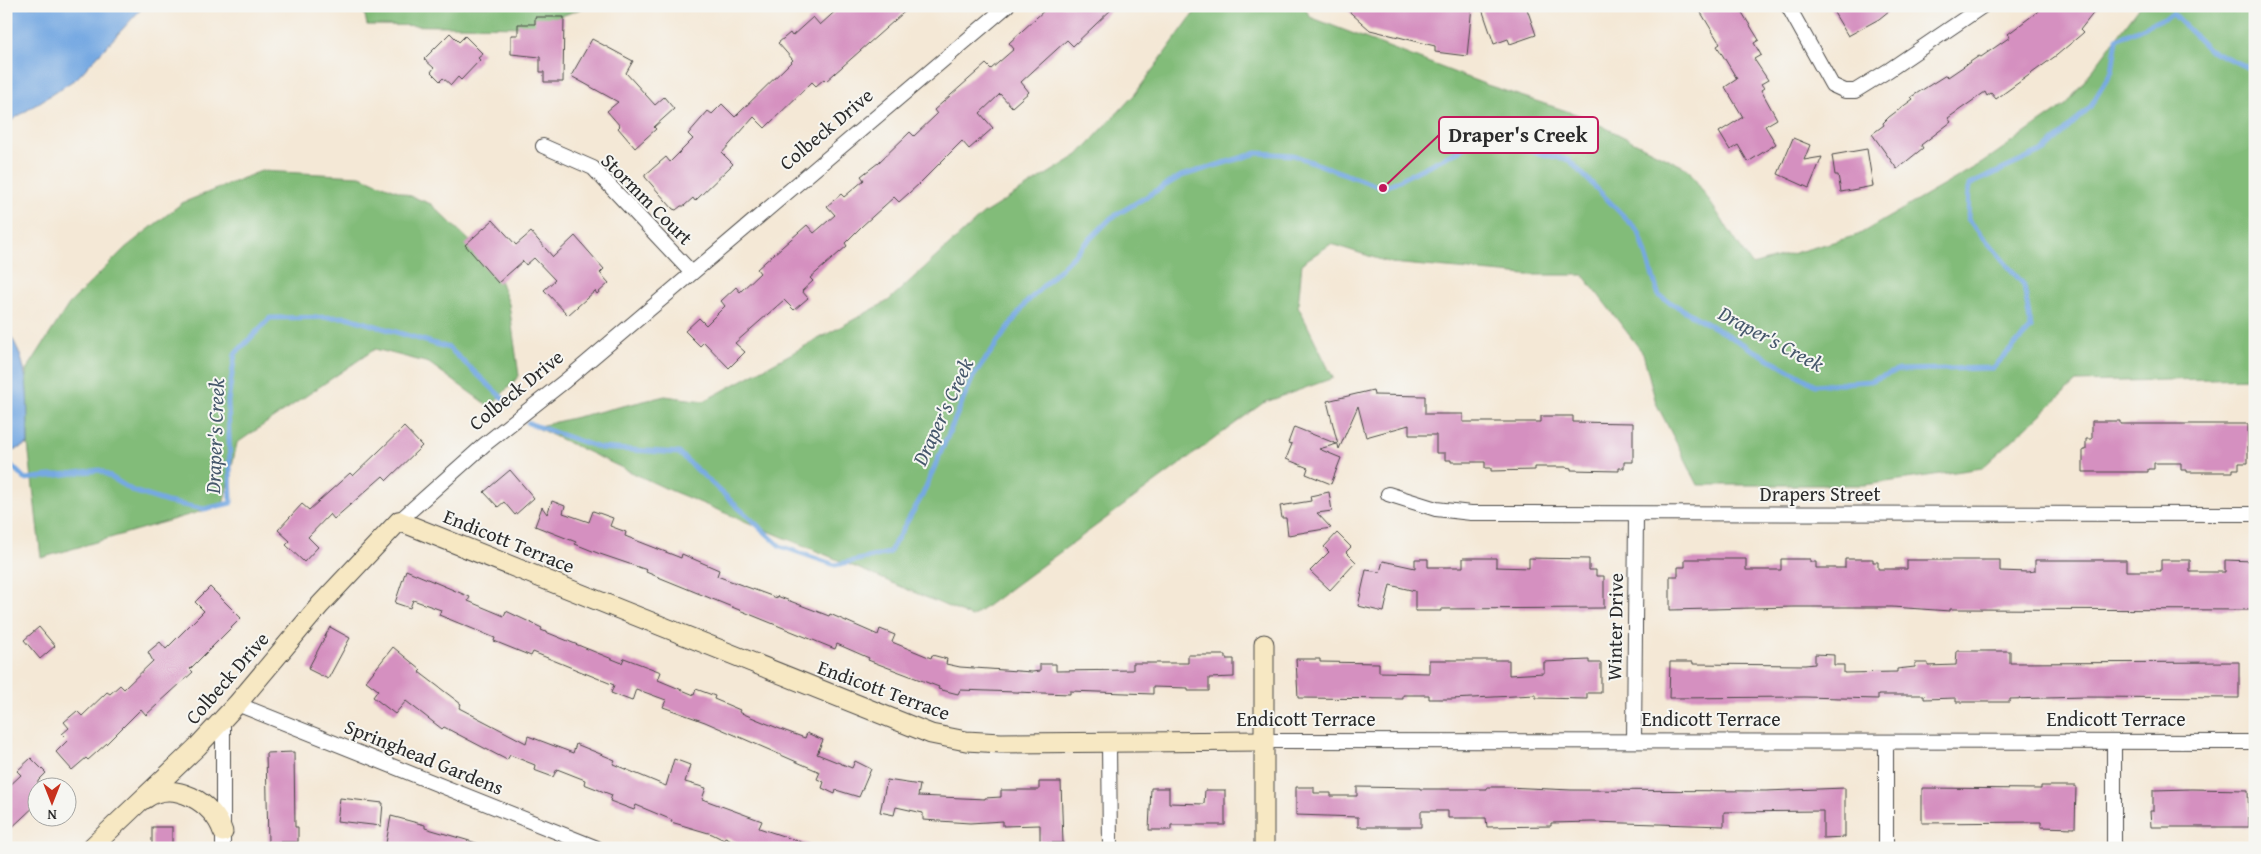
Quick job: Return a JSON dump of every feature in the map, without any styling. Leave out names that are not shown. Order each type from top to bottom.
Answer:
[{"type":"street","name":"Colbeck Drive","points":[[91,848],[197,747],[237,704],[320,606],[400,522],[484,445],[565,381],[691,272],[1007,6]]},
{"type":"street","points":[[1788,6],[1832,85],[1845,90],[1856,90],[1984,6]]},
{"type":"street","name":"Stormm Court","points":[[543,146],[593,168],[691,272]]},
{"type":"street","name":"Drapers Street","points":[[1388,494],[1436,509],[1470,513],[2255,514]]},
{"type":"street","name":"Winter Drive","points":[[1634,741],[1636,514]]},
{"type":"street","name":"Endicott Terrace","points":[[400,522],[931,734],[974,742],[2255,742]]},
{"type":"street","points":[[1264,644],[1264,848]]},
{"type":"street","name":"Springhead Gardens","points":[[237,704],[597,848]]},
{"type":"street","points":[[223,719],[223,840]]},
{"type":"street","points":[[1108,742],[1110,848]]},
{"type":"street","points":[[1886,742],[1886,848]]},
{"type":"street","points":[[2114,742],[2114,848]]},
{"type":"street","points":[[132,809],[149,796],[185,794],[209,808],[220,823],[223,840]]},
{"type":"green space","points":[[363,6],[588,6],[532,27],[367,25]]},
{"type":"green space","points":[[1199,6],[1304,6],[1310,17],[1487,85],[1582,116],[1688,169],[1752,265],[1858,235],[1982,163],[2067,104],[2140,6],[2255,6],[2255,378],[2076,382],[1982,468],[1865,485],[1698,485],[1656,403],[1643,353],[1583,275],[1526,275],[1391,263],[1331,244],[1302,263],[1298,306],[1333,378],[1263,403],[972,617],[665,488],[535,427],[665,396],[704,401],[888,301],[983,214],[1078,155],[1135,94]]},
{"type":"green space","points":[[261,171],[360,176],[431,204],[494,264],[509,304],[519,376],[490,407],[429,363],[375,349],[237,443],[223,505],[41,558],[28,444],[26,371],[69,304],[125,248],[182,203]]},
{"type":"water","points":[[6,6],[144,6],[77,78],[6,124]]},
{"type":"water","points":[[6,330],[14,342],[24,370],[28,444],[6,454]]},
{"type":"building","points":[[841,6],[911,6],[826,81],[824,79],[816,86],[812,82],[765,128],[754,117],[722,153],[733,164],[695,201],[693,198],[684,206],[676,210],[673,209],[645,175],[666,157],[670,162],[693,139],[688,134],[708,111],[712,114],[722,104],[735,117],[793,60],[778,43],[790,33],[792,36],[813,17],[820,25]]},
{"type":"building","points":[[1049,6],[1115,6],[1073,46],[1067,40],[1021,82],[1029,92],[1012,107],[1000,94],[980,113],[993,128],[969,149],[962,141],[899,202],[894,197],[862,226],[845,243],[847,246],[810,278],[813,281],[802,291],[808,298],[794,310],[784,300],[735,343],[745,352],[729,368],[704,342],[700,346],[685,331],[699,318],[706,325],[725,306],[721,301],[736,287],[740,292],[760,273],[757,269],[807,225],[814,233],[835,215],[827,206],[841,194],[844,197],[864,180],[861,176],[878,163],[910,132],[914,136],[937,114],[934,110],[986,64],[991,69],[1014,49],[1009,43]]},
{"type":"building","points":[[1343,6],[1472,6],[1467,56],[1435,52],[1435,46],[1370,30]]},
{"type":"building","points":[[1481,6],[1526,6],[1536,35],[1510,44],[1508,39],[1494,44]]},
{"type":"building","points":[[1708,6],[1738,6],[1759,40],[1754,43],[1761,55],[1754,59],[1768,80],[1761,84],[1764,88],[1761,90],[1777,119],[1765,126],[1776,144],[1748,162],[1738,145],[1730,150],[1719,132],[1743,117],[1725,87],[1737,79],[1717,46],[1720,44],[1700,11]]},
{"type":"building","points":[[1830,6],[1895,6],[1879,19],[1848,36]]},
{"type":"building","points":[[2045,6],[2099,6],[2080,30],[2083,33],[2057,55],[1996,99],[1991,93],[1987,96],[1985,92],[1948,118],[1951,122],[1921,145],[1923,148],[1897,169],[1872,134],[1884,125],[1883,123],[1889,117],[1913,99],[1911,97],[1946,75],[1948,77],[1979,56],[1981,57],[2010,37],[2008,34]]},
{"type":"building","points":[[535,17],[564,17],[563,82],[544,82],[544,72],[540,72],[540,57],[511,54],[511,35],[518,35],[518,24],[535,24]]},
{"type":"building","points":[[450,33],[459,42],[465,36],[483,54],[478,58],[480,60],[461,80],[458,77],[451,85],[443,78],[440,81],[431,72],[434,68],[424,59]]},
{"type":"building","points":[[592,39],[633,61],[626,73],[655,105],[664,97],[674,109],[635,148],[607,111],[618,102],[571,76]]},
{"type":"building","points":[[1793,138],[1810,145],[1804,160],[1822,157],[1809,188],[1778,174]]},
{"type":"building","points":[[1867,149],[1873,186],[1841,192],[1838,175],[1835,175],[1832,155]]},
{"type":"building","points":[[493,220],[516,245],[531,232],[553,257],[575,236],[604,269],[600,273],[609,283],[597,294],[595,291],[568,315],[544,290],[555,280],[534,258],[526,265],[523,261],[498,283],[465,245]]},
{"type":"building","points":[[1373,390],[1374,395],[1425,396],[1425,414],[1463,414],[1463,422],[1541,422],[1541,416],[1573,416],[1573,422],[1633,423],[1633,462],[1624,462],[1624,468],[1619,468],[1619,471],[1535,467],[1535,470],[1491,471],[1491,468],[1485,468],[1485,462],[1451,462],[1451,460],[1445,460],[1445,453],[1436,453],[1436,435],[1409,435],[1409,425],[1366,437],[1358,406],[1339,449],[1327,401]]},
{"type":"building","points":[[2092,421],[2120,421],[2120,424],[2248,424],[2248,463],[2239,463],[2239,469],[2233,469],[2233,472],[2187,472],[2187,470],[2181,470],[2181,463],[2154,463],[2154,469],[2148,469],[2148,472],[2083,472],[2083,450],[2086,450],[2086,439],[2092,439]]},
{"type":"building","points":[[404,427],[422,446],[387,480],[383,476],[334,519],[330,514],[308,537],[318,547],[304,562],[286,545],[290,541],[278,530],[302,504],[309,510],[350,473],[353,476]]},
{"type":"building","points":[[1294,427],[1337,444],[1319,449],[1341,458],[1331,484],[1306,474],[1308,468],[1286,459],[1292,444],[1288,443]]},
{"type":"building","points":[[510,470],[534,498],[515,515],[504,502],[498,507],[484,492]]},
{"type":"building","points":[[1329,492],[1332,511],[1317,513],[1331,528],[1288,535],[1286,518],[1282,518],[1280,506],[1311,501],[1310,496]]},
{"type":"building","points":[[552,501],[565,506],[563,513],[589,522],[593,511],[613,518],[610,526],[626,532],[625,536],[681,558],[682,554],[719,570],[717,576],[829,616],[830,614],[878,635],[880,629],[895,635],[892,642],[931,658],[932,655],[947,659],[946,664],[960,667],[1032,672],[1040,671],[1040,664],[1056,664],[1056,671],[1133,670],[1133,663],[1188,663],[1188,655],[1226,655],[1226,659],[1234,659],[1234,677],[1209,678],[1209,691],[1153,687],[1153,694],[1070,691],[1070,694],[960,690],[958,694],[938,689],[939,687],[868,660],[869,658],[837,644],[835,649],[646,572],[647,570],[600,554],[575,544],[576,542],[535,526],[542,507],[547,514]]},
{"type":"building","points":[[1337,533],[1351,547],[1346,552],[1356,562],[1330,590],[1310,571],[1329,552],[1324,547]]},
{"type":"building","points":[[1463,558],[1496,558],[1496,567],[1529,568],[1529,558],[1589,559],[1589,570],[1596,570],[1596,576],[1604,576],[1604,608],[1441,609],[1441,611],[1415,611],[1415,591],[1390,585],[1384,612],[1358,606],[1366,570],[1380,572],[1383,561],[1415,568],[1415,559],[1428,559],[1428,567],[1463,567]]},
{"type":"building","points":[[1685,559],[1746,559],[1746,570],[1781,570],[1781,559],[1810,559],[1810,562],[1816,562],[1816,568],[1845,568],[1845,559],[1873,559],[1873,562],[1878,562],[1878,569],[1907,569],[1907,560],[2000,560],[2000,571],[2027,572],[2035,571],[2035,560],[2126,560],[2126,571],[2161,571],[2161,560],[2190,560],[2190,572],[2225,572],[2225,560],[2253,561],[2255,610],[1950,609],[1950,611],[1892,607],[1793,607],[1670,610],[1670,576],[1678,576],[1678,567],[1685,567]]},
{"type":"building","points":[[406,570],[470,597],[468,601],[504,616],[506,611],[542,628],[541,630],[622,663],[624,658],[661,672],[658,680],[694,695],[696,689],[715,696],[714,699],[740,710],[739,712],[780,729],[805,738],[807,733],[823,740],[817,754],[852,768],[855,761],[871,769],[859,797],[836,790],[835,794],[822,788],[824,782],[817,779],[820,772],[705,722],[663,707],[666,700],[636,689],[632,701],[611,693],[614,685],[533,652],[531,656],[494,641],[495,638],[439,615],[441,610],[413,600],[410,608],[395,603]]},
{"type":"building","points":[[210,587],[241,618],[190,669],[193,672],[146,715],[141,709],[88,760],[86,758],[72,770],[56,752],[68,740],[62,734],[69,728],[64,722],[77,711],[82,716],[107,692],[110,694],[120,685],[124,689],[153,661],[148,652],[160,642],[166,649],[204,611],[195,602]]},
{"type":"building","points":[[39,627],[55,646],[40,659],[24,640]]},
{"type":"building","points":[[330,627],[350,638],[328,679],[308,669]]},
{"type":"building","points":[[393,647],[421,670],[419,672],[461,704],[459,708],[526,743],[528,736],[573,753],[576,744],[615,760],[613,764],[666,786],[674,759],[690,765],[685,782],[706,788],[702,799],[762,821],[759,828],[810,845],[810,848],[752,848],[725,837],[724,840],[712,834],[671,822],[672,820],[636,805],[634,810],[610,801],[612,795],[584,784],[585,780],[557,769],[553,777],[534,770],[535,765],[510,755],[507,760],[444,727],[442,729],[406,701],[395,714],[373,697],[378,690],[366,681]]},
{"type":"building","points":[[1957,651],[2010,651],[2010,663],[2239,662],[2239,698],[2084,697],[2010,699],[2010,702],[1956,702],[1956,698],[1924,699],[1924,695],[1878,695],[1878,699],[1805,697],[1669,698],[1670,662],[1805,665],[1815,664],[1815,654],[1834,655],[1834,665],[1844,665],[1844,673],[1897,672],[1897,669],[1915,667],[1915,663],[1928,663],[1928,666],[1956,665]]},
{"type":"building","points":[[1296,659],[1320,659],[1320,662],[1379,663],[1379,672],[1429,673],[1429,660],[1509,660],[1509,675],[1544,673],[1544,662],[1589,660],[1589,663],[1601,663],[1601,693],[1587,693],[1587,699],[1536,698],[1536,695],[1451,699],[1429,699],[1429,695],[1403,695],[1403,699],[1298,698]]},
{"type":"building","points":[[294,752],[295,827],[298,827],[298,842],[268,842],[266,753]]},
{"type":"building","points":[[31,758],[46,773],[43,776],[28,776],[28,812],[6,833],[6,789],[21,775],[17,771]]},
{"type":"building","points":[[887,780],[920,785],[918,796],[985,799],[1001,797],[1001,790],[1039,790],[1039,782],[1061,782],[1063,843],[1040,843],[1040,825],[1003,826],[1003,821],[970,823],[923,820],[923,813],[896,807],[894,815],[880,812]]},
{"type":"building","points":[[2041,786],[2076,786],[2075,828],[2041,827],[2041,822],[1922,823],[1922,788],[2041,789]]},
{"type":"building","points":[[1296,787],[1314,787],[1314,793],[1331,793],[1331,796],[1357,796],[1357,787],[1766,791],[1845,788],[1845,837],[1823,838],[1823,811],[1724,812],[1724,826],[1592,822],[1551,823],[1551,826],[1487,827],[1486,818],[1448,818],[1448,811],[1421,811],[1421,827],[1358,827],[1358,817],[1296,815]]},
{"type":"building","points":[[1151,788],[1169,788],[1169,803],[1204,804],[1205,790],[1225,790],[1225,825],[1171,825],[1171,830],[1149,830]]},
{"type":"building","points":[[2153,790],[2248,790],[2249,827],[2151,827],[2150,811],[2153,811]]},
{"type":"building","points":[[340,798],[383,803],[381,826],[337,821]]},
{"type":"building","points":[[391,816],[425,825],[425,828],[480,844],[479,848],[413,848],[386,843]]},
{"type":"building","points":[[152,827],[172,827],[172,848],[152,848]]},
{"type":"waterway","name":"Draper's Creek","points":[[528,423],[600,448],[679,453],[780,546],[835,565],[889,553],[922,496],[973,377],[1025,304],[1111,218],[1181,176],[1257,153],[1293,155],[1383,188],[1480,140],[1569,160],[1639,232],[1659,296],[1815,385],[1870,381],[1899,370],[1993,368],[2031,328],[2024,285],[1968,219],[1969,185],[2045,150],[2090,107],[2112,71],[2117,39],[2173,14],[2208,49],[2255,71]]},
{"type":"waterway","name":"Draper's Creek","points":[[6,460],[25,479],[100,470],[133,491],[167,502],[204,509],[231,503],[228,401],[235,354],[270,318],[346,317],[449,348],[510,405]]},
{"type":"place","name":"Draper's Creek","points":[[1383,188]]}]
